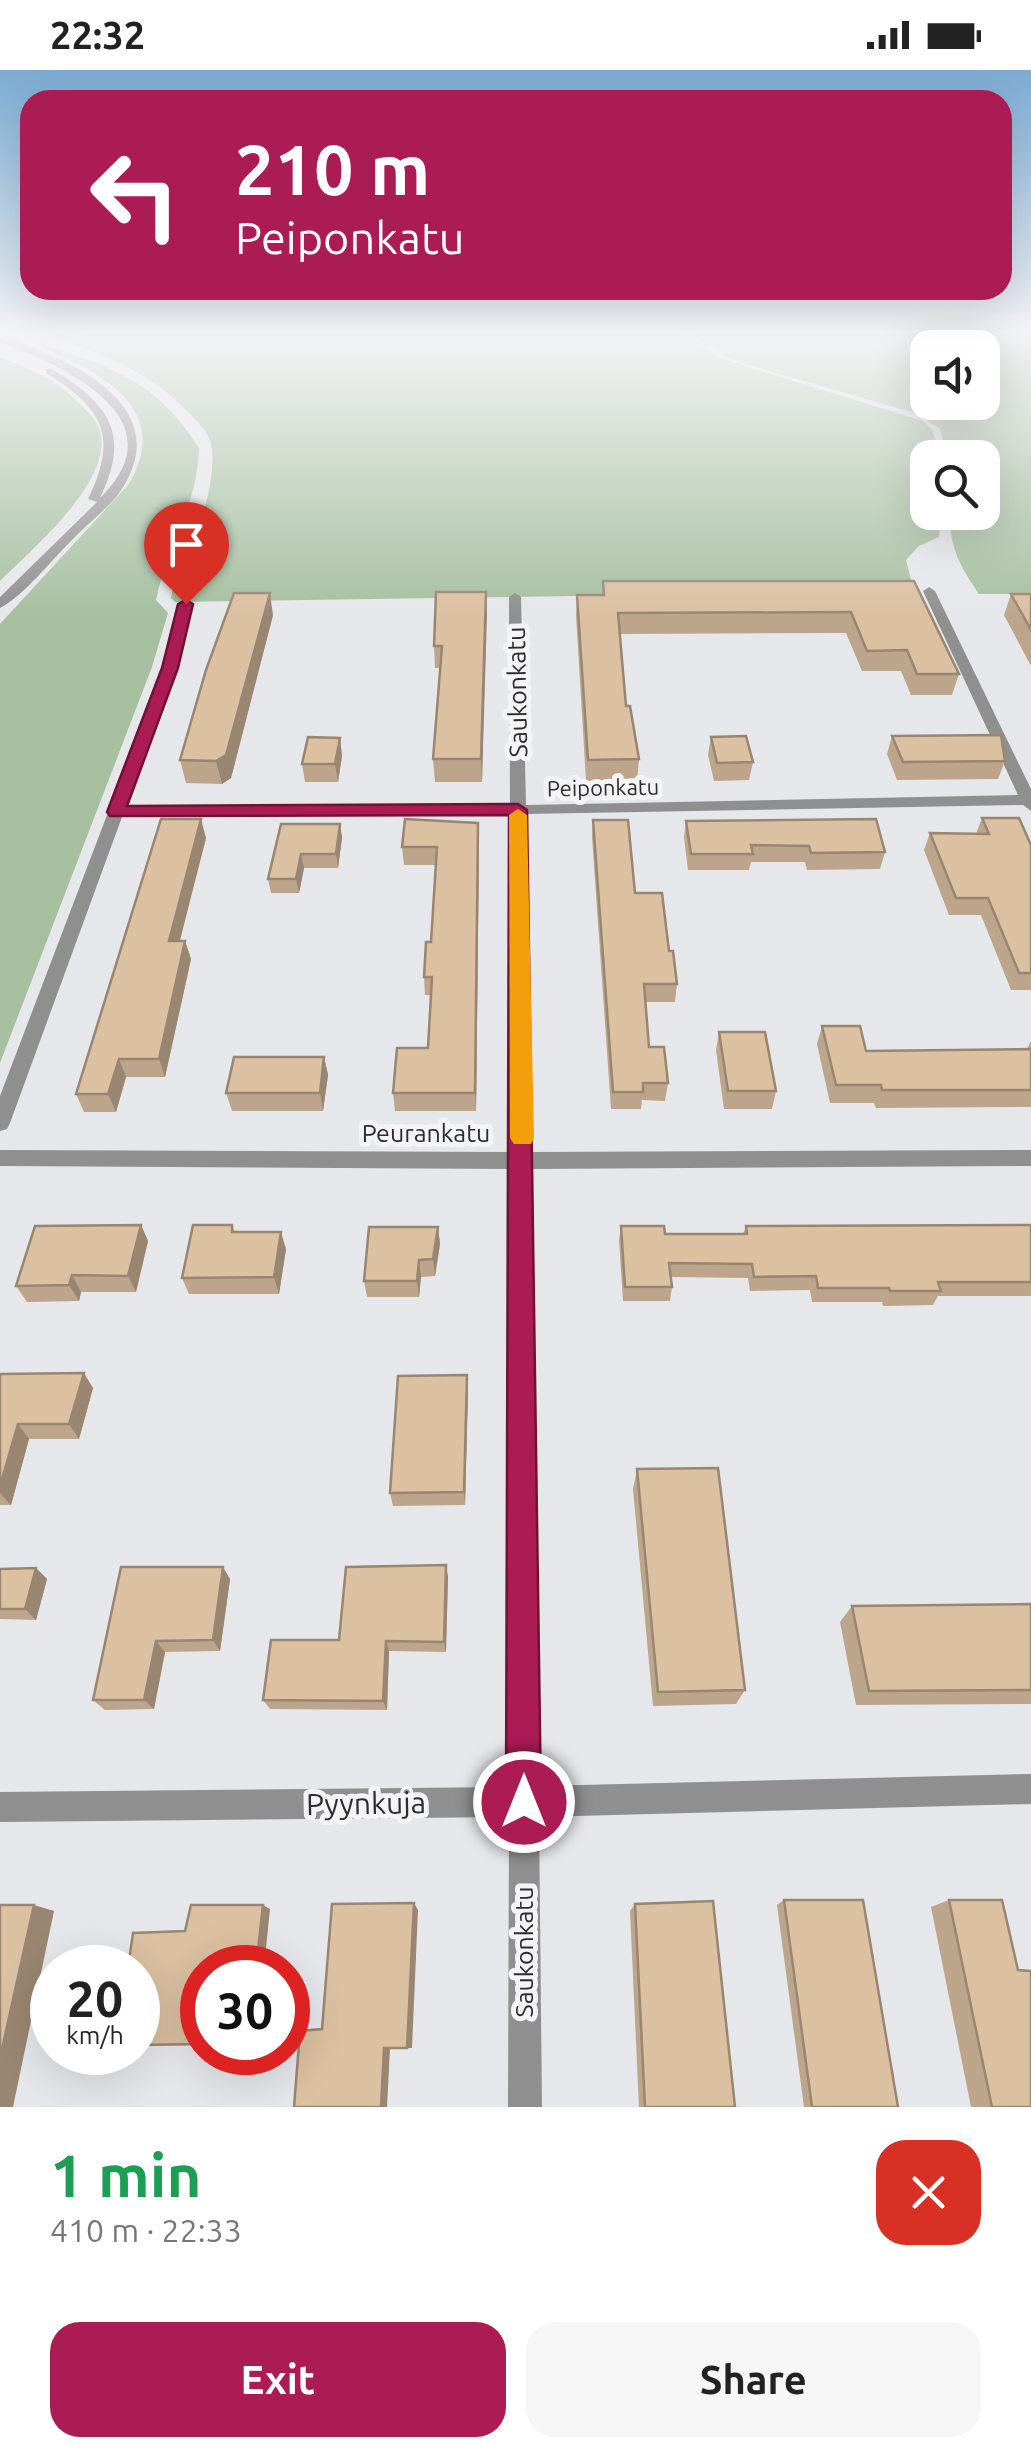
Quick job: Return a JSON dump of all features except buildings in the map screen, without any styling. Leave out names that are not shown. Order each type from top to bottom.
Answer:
[{"type":"street","points":[[70,534],[108,475],[113,448],[109,428]]},
{"type":"street","points":[[0,604],[106,500],[127,471],[133,440],[130,428]]},
{"type":"street","points":[[929,591],[1030,802]]},
{"type":"street","name":"Saukonkatu","points":[[516,597],[525,2107]]},
{"type":"street","points":[[0,1124],[170,668],[186,604]]},
{"type":"street","name":"Peiponkatu","points":[[116,812],[1030,802]]},
{"type":"street","name":"Peurankatu","points":[[0,1158],[1031,1158]]},
{"type":"street","name":"Pyynkuja","points":[[0,1807],[524,1802],[1031,1789]]},
{"type":"green space","points":[[0,428],[98,428],[101,442],[98,464],[87,486],[52,530],[0,581]]},
{"type":"green space","points":[[140,428],[185,428],[199,448],[193,490],[156,600],[168,613],[152,667],[0,1063],[0,624],[128,485],[140,458]]},
{"type":"green space","points":[[203,428],[931,428],[936,440],[910,440],[910,530],[940,530],[939,537],[919,546],[906,560],[914,591],[175,602],[171,598],[174,586],[209,490],[211,443]]},
{"type":"green space","points":[[939,428],[1031,428],[1031,594],[979,594],[957,556],[951,536],[951,530],[1000,530],[1000,440],[943,440]]},
{"type":"slow traffic","points":[[518,815],[522,1138]]},
{"type":"route","points":[[186,604],[170,668],[116,812],[518,810],[524,1802]]}]
